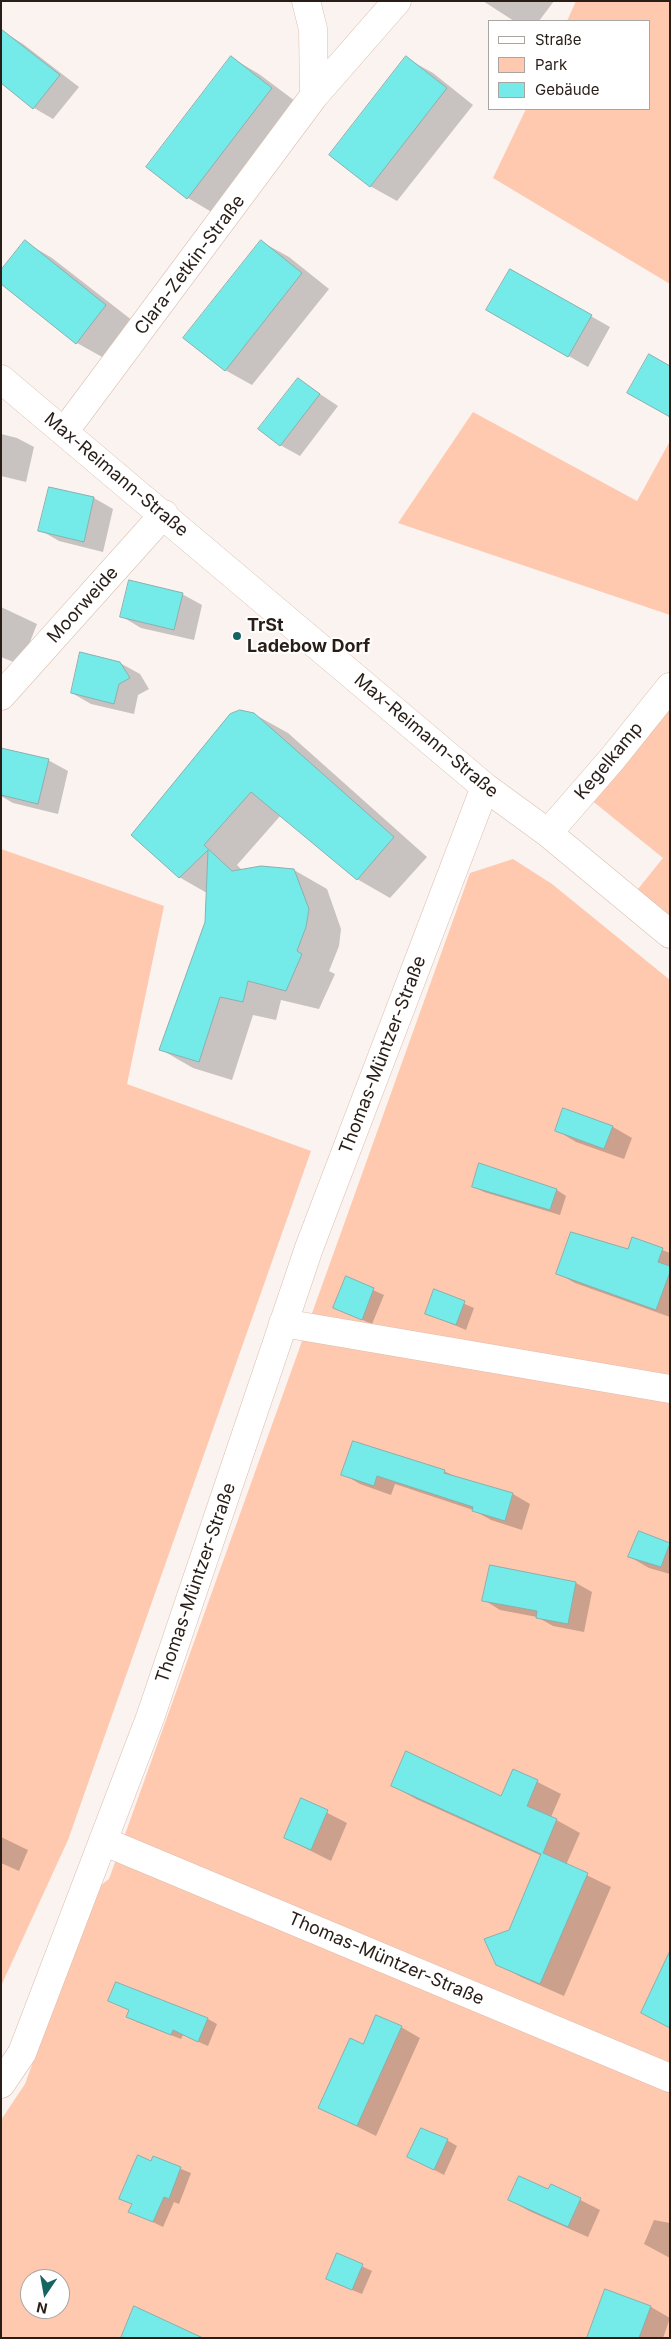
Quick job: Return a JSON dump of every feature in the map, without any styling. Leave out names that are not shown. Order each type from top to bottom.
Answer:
[{"type":"street","points":[[306,1],[313,29],[314,96]]},
{"type":"street","name":"Clara-Zetkin-Straße","points":[[64,432],[314,96],[397,1]]},
{"type":"street","name":"Max-Reimann-Straße","points":[[1,379],[164,514],[485,787],[548,833],[670,934]]},
{"type":"street","name":"Moorweide","points":[[1,696],[164,514]]},
{"type":"street","name":"Kegelkamp","points":[[548,833],[613,758],[670,687]]},
{"type":"street","name":"Thomas-Müntzer-Straße","points":[[1,2084],[22,2053],[150,1718],[309,1248],[485,787]]},
{"type":"street","points":[[283,1323],[670,1389]]},
{"type":"street","name":"Thomas-Müntzer-Straße","points":[[103,1841],[670,2078]]},
{"type":"green space","points":[[576,1],[670,1],[670,284],[493,178],[526,110],[651,110],[651,20],[567,20]]},
{"type":"green space","points":[[473,412],[637,501],[670,441],[670,615],[398,523]]},
{"type":"green space","points":[[670,703],[670,924],[634,894],[663,858],[590,799]]},
{"type":"green space","points":[[1,849],[164,906],[127,1084],[311,1151],[68,1840],[1,1986]]},
{"type":"green space","points":[[513,859],[552,884],[670,980],[670,2338],[1,2338],[1,2120],[25,2084],[96,1889],[109,1879],[470,873]]},
{"type":"building","points":[[1,29],[60,75],[33,109],[1,83]]},
{"type":"building","points":[[231,56],[272,88],[187,199],[146,167]]},
{"type":"building","points":[[406,56],[447,88],[370,187],[329,155]]},
{"type":"building","points":[[25,240],[106,305],[76,344],[1,284],[1,270]]},
{"type":"building","points":[[261,240],[302,273],[225,371],[183,338]]},
{"type":"building","points":[[510,269],[592,315],[568,357],[486,310]]},
{"type":"building","points":[[649,354],[670,366],[670,417],[627,393]]},
{"type":"building","points":[[298,378],[320,394],[280,446],[258,429]]},
{"type":"building","points":[[49,487],[94,497],[84,542],[38,531]]},
{"type":"building","points":[[129,580],[183,593],[174,630],[120,617]]},
{"type":"building","points":[[80,652],[120,662],[130,678],[119,684],[114,704],[71,693]]},
{"type":"building","points":[[240,710],[254,713],[394,837],[357,880],[251,792],[204,845],[232,871],[261,866],[294,869],[309,909],[306,927],[297,951],[302,954],[286,991],[248,981],[243,1002],[220,997],[199,1062],[159,1050],[205,922],[208,850],[179,878],[131,835],[230,714]]},
{"type":"building","points":[[1,748],[49,759],[38,804],[1,795]]},
{"type":"building","points":[[563,1108],[613,1126],[604,1149],[555,1131]]},
{"type":"building","points":[[479,1163],[557,1189],[550,1210],[472,1187]]},
{"type":"building","points":[[571,1232],[628,1249],[632,1237],[663,1248],[658,1262],[670,1266],[670,1272],[656,1310],[556,1274]]},
{"type":"building","points":[[346,1276],[374,1288],[362,1320],[333,1308]]},
{"type":"building","points":[[434,1289],[465,1301],[456,1325],[425,1314]]},
{"type":"building","points":[[353,1441],[445,1470],[444,1473],[513,1493],[505,1521],[472,1511],[473,1507],[377,1476],[374,1486],[341,1475]]},
{"type":"building","points":[[639,1531],[670,1543],[661,1567],[628,1557]]},
{"type":"building","points":[[490,1565],[576,1582],[568,1624],[536,1618],[537,1611],[482,1601]]},
{"type":"building","points":[[406,1751],[501,1796],[513,1769],[538,1780],[527,1806],[557,1819],[543,1853],[588,1873],[540,1984],[496,1965],[484,1939],[509,1930],[541,1854],[391,1786]]},
{"type":"building","points":[[301,1798],[328,1810],[311,1850],[284,1838]]},
{"type":"building","points":[[670,1951],[670,2028],[641,2013]]},
{"type":"building","points":[[116,1982],[208,2018],[198,2042],[173,2030],[171,2035],[126,2017],[129,2010],[108,2001]]},
{"type":"building","points":[[376,2015],[402,2026],[357,2126],[318,2108],[350,2038],[363,2044]]},
{"type":"building","points":[[421,2128],[448,2139],[434,2170],[407,2157]]},
{"type":"building","points":[[138,2155],[151,2161],[153,2156],[181,2167],[169,2199],[164,2197],[153,2222],[128,2212],[132,2204],[119,2199]]},
{"type":"building","points":[[519,2176],[548,2189],[551,2184],[581,2198],[568,2227],[508,2200]]},
{"type":"building","points":[[337,2253],[363,2264],[352,2290],[326,2279]]},
{"type":"building","points":[[605,2289],[651,2306],[639,2338],[587,2338]]},
{"type":"building","points":[[134,2306],[203,2338],[121,2338]]},
{"type":"place","name":"TrSt Ladebow Dorf","points":[[237,636]]}]
